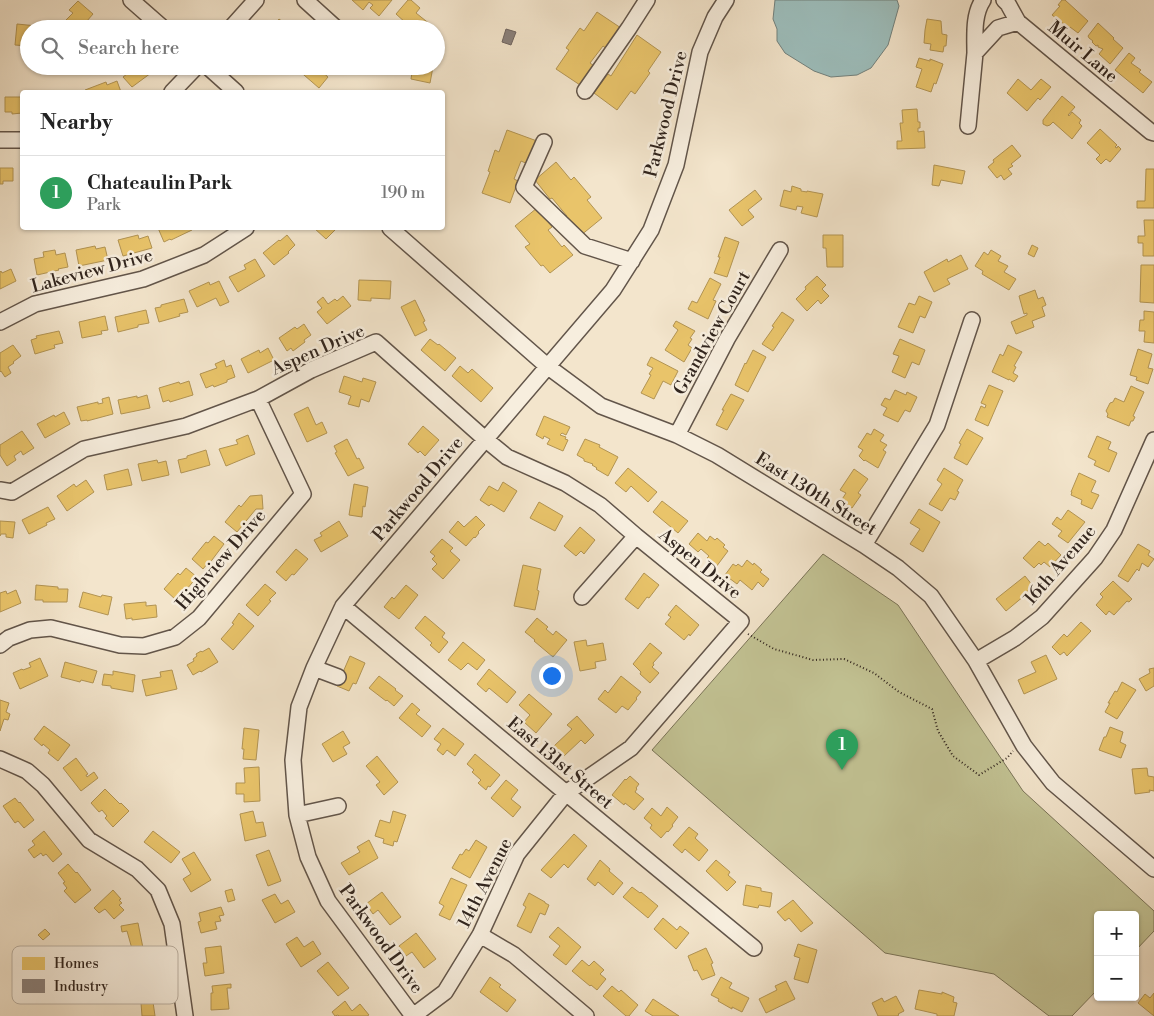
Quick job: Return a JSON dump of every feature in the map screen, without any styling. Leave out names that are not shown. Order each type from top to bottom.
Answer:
[{"type":"street","points":[[131,0],[154,20]]},
{"type":"street","points":[[238,20],[256,0]]},
{"type":"street","points":[[304,0],[327,20]]},
{"type":"street","points":[[585,90],[647,0]]},
{"type":"street","name":"Parkwood Drive","points":[[413,1016],[328,901],[308,857],[297,815],[293,760],[299,707],[314,668],[343,606],[613,290],[651,230],[676,164],[700,52],[715,17],[726,0]]},
{"type":"street","points":[[968,126],[975,53],[975,22],[978,9],[983,0]]},
{"type":"street","name":"Muir Lane","points":[[1004,0],[1018,22],[1154,134]]},
{"type":"street","points":[[975,53],[998,28],[1018,22]]},
{"type":"street","points":[[174,90],[188,75]]},
{"type":"street","points":[[217,75],[234,90]]},
{"type":"street","points":[[0,140],[20,140]]},
{"type":"street","points":[[544,142],[524,187],[585,246],[632,260]]},
{"type":"street","name":"Lakeview Drive","points":[[0,322],[36,304],[143,279],[204,255],[243,230]]},
{"type":"street","name":"East 130th Street","points":[[392,230],[547,366],[604,408],[677,435],[717,455],[864,545],[898,568],[931,596],[976,660],[1024,746],[1056,787],[1154,869]]},
{"type":"street","name":"Grandview Court","points":[[677,435],[727,339],[780,250]]},
{"type":"street","points":[[864,545],[937,424],[972,320]]},
{"type":"street","name":"Aspen Drive","points":[[0,490],[12,492],[84,449],[186,426],[258,399],[311,370],[376,342],[507,457],[565,483],[600,505],[738,624]]},
{"type":"street","name":"Highview Drive","points":[[0,645],[9,638],[30,630],[51,628],[120,645],[144,646],[174,637],[199,618],[303,494],[258,399]]},
{"type":"street","name":"16th Avenue","points":[[976,660],[1016,638],[1042,617],[1095,558],[1114,530],[1154,440]]},
{"type":"street","name":"Aspen Drive","points":[[582,597],[636,536]]},
{"type":"street","name":"East 131st Street","points":[[343,606],[754,948]]},
{"type":"street","name":"14th Avenue","points":[[413,1016],[445,992],[480,935],[517,854],[566,793],[631,748],[738,624]]},
{"type":"street","points":[[314,668],[338,677]]},
{"type":"street","points":[[0,759],[27,771],[43,784],[89,840],[137,869],[158,890],[172,924],[175,946]]},
{"type":"street","points":[[297,815],[338,806]]},
{"type":"street","points":[[480,935],[514,955],[586,1016]]},
{"type":"street","points":[[178,966],[185,1016]]},
{"type":"path","points":[[738,624],[774,649],[813,660],[844,659],[874,673],[899,692],[932,710],[938,731],[953,756],[980,775],[1007,758],[1021,741]]},
{"type":"green space","points":[[823,554],[898,605],[1023,791],[1154,911],[1154,931],[1139,947],[1139,911],[1094,911],[1094,993],[1072,1016],[1049,1016],[994,974],[885,953],[652,750]]},
{"type":"water","points":[[775,0],[897,0],[899,6],[888,45],[871,68],[857,75],[831,77],[814,71],[785,53],[777,41],[777,29],[773,19]]},
{"type":"building: Homes","points":[[352,0],[392,0],[379,16],[370,8],[373,5],[369,2],[363,10]]},
{"type":"building: Homes","points":[[408,0],[411,0],[420,8],[416,13],[425,20],[403,20],[396,14]]},
{"type":"building: Homes","points":[[1062,0],[1065,0],[1088,21],[1078,33],[1052,15],[1060,6],[1058,5]]},
{"type":"building: Homes","points":[[78,1],[93,14],[88,20],[66,20],[73,13],[69,10]]},
{"type":"building: Homes","points":[[597,12],[621,28],[607,49],[603,46],[590,63],[594,66],[580,85],[556,69],[569,50],[566,48],[580,28],[584,31]]},
{"type":"building: Homes","points":[[927,19],[941,21],[942,34],[947,35],[946,46],[944,46],[943,52],[930,50],[931,44],[924,43]]},
{"type":"building: Homes","points":[[1098,23],[1123,48],[1110,64],[1099,54],[1103,49],[1098,47],[1098,45],[1096,46],[1088,36]]},
{"type":"building: Homes","points":[[17,24],[20,24],[20,45],[15,45]]},
{"type":"building: Homes","points":[[637,35],[661,52],[648,71],[650,73],[635,94],[631,91],[617,110],[594,93],[608,74],[611,76]]},
{"type":"building: Homes","points":[[1129,53],[1135,58],[1131,63],[1141,70],[1139,72],[1152,82],[1143,93],[1115,70]]},
{"type":"building: Homes","points":[[919,58],[930,61],[930,59],[943,64],[931,92],[916,87],[922,69],[916,67]]},
{"type":"building: Homes","points":[[126,75],[148,75],[132,87],[123,77]]},
{"type":"building: Homes","points":[[304,75],[326,75],[328,77],[319,88]]},
{"type":"building: Homes","points":[[412,75],[432,75],[430,83],[411,79]]},
{"type":"building: Homes","points":[[1018,79],[1031,90],[1041,79],[1051,87],[1027,111],[1007,93]]},
{"type":"building: Homes","points":[[117,81],[120,90],[85,90],[106,82],[107,85]]},
{"type":"building: Homes","points":[[1062,96],[1075,107],[1068,115],[1072,112],[1081,120],[1079,123],[1082,126],[1072,139],[1053,122],[1047,126],[1043,124],[1043,120]]},
{"type":"building: Homes","points":[[5,97],[20,97],[20,113],[5,112]]},
{"type":"building: Homes","points":[[917,109],[918,122],[920,122],[918,132],[924,131],[925,148],[897,149],[897,141],[902,141],[900,123],[903,123],[902,110]]},
{"type":"building: Homes","points":[[1100,129],[1117,145],[1115,147],[1117,148],[1118,146],[1121,149],[1110,162],[1106,159],[1101,164],[1096,159],[1100,155],[1087,143]]},
{"type":"building: Homes","points":[[507,130],[537,141],[528,164],[521,161],[514,179],[518,181],[510,203],[482,193],[490,172],[488,171],[495,150],[499,152]]},
{"type":"building: Homes","points":[[1012,145],[1021,156],[1008,169],[1012,174],[1004,180],[1001,175],[997,178],[988,167],[994,162],[993,160]]},
{"type":"building: Homes","points":[[556,162],[571,180],[574,177],[591,197],[587,200],[602,218],[580,236],[564,217],[567,216],[535,180]]},
{"type":"building: Homes","points":[[934,165],[965,171],[962,184],[941,180],[939,186],[932,185]]},
{"type":"building: Homes","points":[[0,168],[13,168],[13,181],[3,181],[3,184],[0,184]]},
{"type":"building: Homes","points":[[1146,169],[1154,169],[1154,208],[1137,208],[1137,201],[1145,201]]},
{"type":"building: Homes","points":[[792,186],[801,189],[801,191],[823,194],[817,217],[801,213],[803,207],[797,206],[796,210],[780,206],[784,190],[791,192]]},
{"type":"building: Homes","points":[[755,190],[762,199],[748,210],[754,217],[742,226],[729,210]]},
{"type":"building: Homes","points":[[537,208],[552,227],[548,230],[562,247],[564,245],[573,255],[550,273],[543,265],[541,266],[525,247],[530,244],[515,226]]},
{"type":"building: Homes","points":[[1144,220],[1154,220],[1154,256],[1143,256],[1143,243],[1138,243],[1138,236],[1145,236]]},
{"type":"building: Homes","points":[[159,230],[192,230],[171,240],[164,242]]},
{"type":"building: Homes","points":[[316,230],[335,230],[326,239]]},
{"type":"building: Homes","points":[[138,235],[139,239],[148,236],[152,248],[123,256],[118,240]]},
{"type":"building: Homes","points":[[287,235],[295,245],[289,253],[274,265],[263,253]]},
{"type":"building: Homes","points":[[823,235],[843,235],[843,267],[827,267],[826,248],[823,248]]},
{"type":"building: Homes","points":[[725,237],[739,242],[727,277],[714,273]]},
{"type":"building: Homes","points":[[1032,245],[1038,248],[1034,257],[1028,254]]},
{"type":"building: Homes","points":[[95,246],[96,249],[105,247],[108,260],[79,266],[76,250]]},
{"type":"building: Homes","points":[[55,250],[56,255],[65,253],[68,267],[37,275],[34,259],[44,257],[43,252]]},
{"type":"building: Homes","points":[[991,250],[1001,256],[998,261],[1008,266],[1004,272],[1016,279],[1009,290],[982,274],[983,271],[975,266],[984,252],[988,255]]},
{"type":"building: Homes","points":[[961,255],[968,269],[947,279],[950,284],[934,292],[924,272],[947,259],[948,262]]},
{"type":"building: Homes","points":[[255,259],[265,276],[238,292],[229,277],[246,269],[244,265]]},
{"type":"building: Homes","points":[[1141,265],[1154,265],[1154,303],[1140,302]]},
{"type":"building: Homes","points":[[11,269],[16,281],[0,289],[0,272]]},
{"type":"building: Homes","points":[[817,276],[826,285],[822,289],[829,296],[821,304],[818,300],[807,311],[796,299]]},
{"type":"building: Homes","points":[[710,278],[721,284],[713,300],[716,301],[708,319],[688,309],[692,301],[697,303]]},
{"type":"building: Homes","points":[[359,280],[391,281],[390,299],[371,298],[371,301],[358,300]]},
{"type":"building: Homes","points":[[219,281],[229,302],[220,306],[216,298],[197,307],[189,291],[209,282],[210,285]]},
{"type":"building: Homes","points":[[1035,290],[1038,299],[1043,297],[1046,305],[1042,307],[1045,316],[1032,321],[1034,327],[1016,334],[1011,322],[1027,315],[1027,313],[1024,314],[1019,296]]},
{"type":"building: Homes","points":[[343,296],[351,306],[327,324],[317,312],[322,308],[317,302],[323,297],[328,304],[335,299],[337,301]]},
{"type":"building: Homes","points":[[919,296],[932,302],[925,318],[920,316],[913,333],[898,327],[909,303],[915,305]]},
{"type":"building: Homes","points":[[184,299],[188,312],[159,322],[155,308]]},
{"type":"building: Homes","points":[[415,300],[427,330],[415,336],[401,307]]},
{"type":"building: Homes","points":[[146,310],[149,323],[118,332],[115,317]]},
{"type":"building: Homes","points":[[1144,311],[1154,312],[1154,343],[1144,342],[1145,331],[1139,331],[1140,320],[1144,320]]},
{"type":"building: Homes","points":[[782,312],[794,320],[773,351],[762,344]]},
{"type":"building: Homes","points":[[105,316],[108,330],[101,331],[102,334],[82,338],[79,322]]},
{"type":"building: Homes","points":[[676,321],[695,331],[688,345],[692,348],[684,362],[665,350],[678,330],[673,326]]},
{"type":"building: Homes","points":[[304,324],[311,335],[293,351],[291,348],[287,351],[279,338],[295,327],[297,329]]},
{"type":"building: Homes","points":[[59,331],[63,343],[54,345],[55,348],[35,354],[31,340],[37,338],[36,336]]},
{"type":"building: Homes","points":[[430,339],[456,358],[445,371],[421,350]]},
{"type":"building: Homes","points":[[900,339],[925,350],[919,365],[912,362],[905,378],[892,372],[899,356],[893,354]]},
{"type":"building: Homes","points":[[13,345],[21,356],[8,367],[11,373],[5,377],[0,372],[0,353]]},
{"type":"building: Homes","points":[[1008,345],[1022,352],[1014,366],[1016,367],[1013,373],[1018,376],[1014,382],[992,372],[1000,354],[1003,356]]},
{"type":"building: Homes","points":[[268,348],[274,360],[248,373],[241,359],[259,350],[260,353]]},
{"type":"building: Homes","points":[[1138,349],[1152,354],[1148,368],[1153,369],[1148,384],[1136,380],[1137,377],[1130,375]]},
{"type":"building: Homes","points":[[753,350],[766,357],[748,392],[735,385]]},
{"type":"building: Homes","points":[[651,357],[678,371],[671,385],[663,381],[654,399],[641,393],[653,368],[647,365]]},
{"type":"building: Homes","points":[[224,360],[226,367],[231,365],[235,377],[214,387],[213,385],[206,388],[200,374],[217,368],[215,364]]},
{"type":"building: Homes","points":[[460,366],[468,373],[472,369],[493,388],[481,402],[452,376]]},
{"type":"building: Homes","points":[[344,376],[362,382],[363,378],[376,382],[369,402],[361,399],[359,407],[348,404],[351,396],[339,392]]},
{"type":"building: Homes","points":[[189,381],[193,395],[170,402],[169,400],[163,402],[159,388]]},
{"type":"building: Homes","points":[[989,385],[1003,391],[988,426],[975,420],[981,406],[985,408],[986,405],[981,403]]},
{"type":"building: Homes","points":[[1131,386],[1144,392],[1133,416],[1135,417],[1129,426],[1107,417],[1106,411],[1115,398],[1124,402]]},
{"type":"building: Homes","points":[[895,390],[906,395],[907,392],[917,397],[910,412],[905,410],[898,422],[883,415],[887,408],[881,405],[885,398],[890,400]]},
{"type":"building: Homes","points":[[731,394],[744,400],[727,430],[716,425]]},
{"type":"building: Homes","points":[[147,395],[150,408],[121,414],[118,400]]},
{"type":"building: Homes","points":[[109,397],[113,414],[81,421],[77,407],[98,402],[98,404],[103,403],[102,399]]},
{"type":"building: Homes","points":[[308,407],[316,425],[322,422],[327,433],[307,442],[294,414]]},
{"type":"building: Homes","points":[[64,412],[70,424],[45,438],[37,424]]},
{"type":"building: Homes","points":[[544,416],[570,427],[566,435],[562,433],[560,435],[568,440],[563,451],[547,444],[550,439],[544,436],[543,439],[536,435]]},
{"type":"building: Homes","points":[[423,426],[439,440],[425,456],[420,451],[418,453],[408,444]]},
{"type":"building: Homes","points":[[874,429],[884,435],[880,441],[887,445],[883,450],[886,452],[878,468],[864,461],[859,456],[863,450],[858,447],[867,433],[871,435]]},
{"type":"building: Homes","points":[[967,429],[983,438],[967,465],[954,458],[961,444],[959,443]]},
{"type":"building: Homes","points":[[22,431],[34,448],[23,455],[21,451],[14,456],[16,460],[7,466],[0,455],[0,445]]},
{"type":"building: Homes","points":[[248,435],[255,454],[226,466],[219,449],[238,444],[236,440]]},
{"type":"building: Homes","points":[[1097,436],[1111,442],[1108,449],[1117,453],[1109,472],[1094,465],[1096,461],[1088,457]]},
{"type":"building: Homes","points":[[347,439],[364,468],[348,476],[335,453],[337,452],[334,446]]},
{"type":"building: Homes","points":[[585,439],[600,445],[599,447],[618,457],[608,476],[596,469],[593,464],[584,461],[584,459],[577,455]]},
{"type":"building: Homes","points":[[206,450],[210,465],[181,473],[178,460]]},
{"type":"building: Homes","points":[[157,460],[158,463],[166,461],[169,475],[142,481],[138,464]]},
{"type":"building: Homes","points":[[628,468],[657,492],[648,502],[631,486],[626,492],[615,483]]},
{"type":"building: Homes","points":[[944,468],[963,480],[955,500],[950,498],[942,511],[929,504],[942,484],[937,480]]},
{"type":"building: Homes","points":[[128,469],[132,485],[107,490],[104,475]]},
{"type":"building: Homes","points":[[854,469],[868,479],[858,493],[861,495],[852,508],[841,501],[846,493],[840,490]]},
{"type":"building: Homes","points":[[1079,473],[1096,481],[1091,492],[1099,495],[1092,509],[1081,504],[1082,500],[1071,495]]},
{"type":"building: Homes","points":[[86,480],[94,492],[67,511],[57,496],[74,484],[76,487]]},
{"type":"building: Homes","points":[[503,482],[517,491],[504,512],[480,500],[489,486],[498,491]]},
{"type":"building: Homes","points":[[354,484],[368,487],[362,517],[349,515]]},
{"type":"building: Homes","points":[[262,495],[263,509],[256,509],[237,532],[225,522],[239,505],[241,507],[250,496]]},
{"type":"building: Homes","points":[[662,501],[688,521],[678,533],[653,512]]},
{"type":"building: Homes","points":[[539,502],[563,516],[555,531],[530,518]]},
{"type":"building: Homes","points":[[48,507],[55,519],[29,534],[22,520]]},
{"type":"building: Homes","points":[[919,509],[940,522],[923,552],[910,544],[920,529],[910,523]]},
{"type":"building: Homes","points":[[1068,510],[1085,522],[1068,543],[1058,536],[1062,531],[1052,524],[1057,517],[1061,520]]},
{"type":"building: Homes","points":[[476,516],[485,525],[466,546],[449,532],[458,521],[464,527]]},
{"type":"building: Homes","points":[[0,521],[15,522],[13,538],[6,537],[6,534],[1,534],[0,536]]},
{"type":"building: Homes","points":[[339,521],[348,536],[321,552],[314,540],[322,536],[320,533]]},
{"type":"building: Homes","points":[[580,527],[595,540],[584,554],[581,551],[576,556],[564,546]]},
{"type":"building: Homes","points":[[698,533],[707,541],[710,536],[715,540],[717,538],[725,545],[723,547],[728,551],[716,567],[707,558],[709,556],[701,549],[698,552],[689,544]]},
{"type":"building: Homes","points":[[214,536],[224,544],[203,569],[192,559],[206,542],[208,543]]},
{"type":"building: Homes","points":[[442,539],[453,548],[450,551],[460,560],[443,579],[432,569],[437,564],[432,559],[435,556],[430,552]]},
{"type":"building: Homes","points":[[1039,541],[1045,546],[1048,543],[1061,555],[1050,567],[1044,562],[1041,565],[1039,563],[1034,568],[1023,558]]},
{"type":"building: Homes","points":[[1138,544],[1150,551],[1148,555],[1154,559],[1148,567],[1142,563],[1139,571],[1137,569],[1128,582],[1118,576]]},
{"type":"building: Homes","points":[[296,549],[308,559],[286,581],[276,572]]},
{"type":"building: Homes","points":[[747,560],[753,565],[754,563],[762,570],[760,572],[769,579],[763,587],[758,582],[752,590],[740,580],[737,584],[725,575],[733,564],[736,566],[738,564],[742,567]]},
{"type":"building: Homes","points":[[523,565],[541,569],[535,610],[514,606]]},
{"type":"building: Homes","points":[[186,568],[197,577],[176,600],[164,589],[178,573],[180,575]]},
{"type":"building: Homes","points":[[644,573],[659,585],[638,609],[625,599]]},
{"type":"building: Homes","points":[[1025,576],[1033,586],[1006,611],[996,599]]},
{"type":"building: Homes","points":[[1113,581],[1132,599],[1129,602],[1127,601],[1114,615],[1109,611],[1106,615],[1096,605],[1103,597],[1100,594]]},
{"type":"building: Homes","points":[[265,584],[276,593],[258,616],[246,605]]},
{"type":"building: Homes","points":[[36,585],[68,589],[67,602],[35,600]]},
{"type":"building: Homes","points":[[406,585],[418,595],[399,619],[384,607]]},
{"type":"building: Homes","points":[[16,590],[21,603],[0,612],[0,593],[6,591],[7,594]]},
{"type":"building: Homes","points":[[83,592],[101,597],[102,595],[112,597],[108,615],[79,607]]},
{"type":"building: Homes","points":[[146,602],[146,606],[156,605],[157,617],[126,619],[124,604]]},
{"type":"building: Homes","points":[[676,605],[699,625],[684,640],[665,624],[671,617],[668,615]]},
{"type":"building: Homes","points":[[239,613],[254,626],[233,650],[221,639],[234,624],[232,623]]},
{"type":"building: Homes","points":[[425,616],[445,633],[442,637],[448,642],[439,653],[430,645],[432,643],[415,628]]},
{"type":"building: Homes","points":[[537,618],[548,627],[546,629],[553,635],[556,631],[567,640],[553,657],[525,632]]},
{"type":"building: Homes","points":[[1081,622],[1091,631],[1067,656],[1064,652],[1060,655],[1052,647],[1064,634],[1067,637]]},
{"type":"building: Homes","points":[[586,640],[587,646],[603,643],[606,660],[595,662],[596,668],[580,671],[574,642]]},
{"type":"building: Homes","points":[[463,642],[485,660],[477,670],[468,663],[461,670],[448,660]]},
{"type":"building: Homes","points":[[650,643],[662,653],[653,663],[652,667],[659,673],[650,683],[633,664]]},
{"type":"building: Homes","points":[[209,648],[218,662],[193,675],[187,665],[194,661],[193,659],[197,656],[196,654]]},
{"type":"building: Homes","points":[[1046,655],[1057,679],[1024,694],[1018,680],[1036,672],[1031,662]]},
{"type":"building: Homes","points":[[350,656],[365,663],[356,684],[353,683],[349,691],[337,686]]},
{"type":"building: Homes","points":[[40,658],[48,676],[20,689],[13,673],[31,667],[29,663]]},
{"type":"building: Homes","points":[[65,662],[97,671],[93,683],[61,677]]},
{"type":"building: Homes","points":[[1154,668],[1154,686],[1146,691],[1139,679],[1150,673],[1149,669]]},
{"type":"building: Homes","points":[[489,669],[516,692],[507,703],[489,688],[486,692],[477,684]]},
{"type":"building: Homes","points":[[172,670],[177,689],[146,696],[142,680],[161,677],[160,672]]},
{"type":"building: Homes","points":[[113,671],[135,675],[133,692],[102,685],[104,674],[113,675]]},
{"type":"building: Homes","points":[[379,676],[403,696],[394,706],[369,688]]},
{"type":"building: Homes","points":[[621,676],[641,692],[628,710],[622,706],[616,713],[598,699],[605,690],[608,693]]},
{"type":"building: Homes","points":[[1122,682],[1136,690],[1117,719],[1105,712],[1110,703],[1108,703]]},
{"type":"building: Homes","points":[[529,694],[552,714],[536,733],[524,722],[530,715],[519,705]]},
{"type":"building: Homes","points":[[0,700],[9,703],[6,712],[10,714],[8,720],[4,719],[0,731]]},
{"type":"building: Homes","points":[[412,703],[420,710],[416,714],[431,726],[422,737],[399,718]]},
{"type":"building: Homes","points":[[577,716],[594,735],[585,744],[581,740],[564,756],[554,746],[572,729],[567,725]]},
{"type":"building: Homes","points":[[44,726],[70,745],[58,761],[48,753],[50,750],[34,739]]},
{"type":"building: Homes","points":[[1110,727],[1123,732],[1120,742],[1126,745],[1121,758],[1099,750]]},
{"type":"building: Homes","points":[[244,728],[259,730],[256,760],[243,759]]},
{"type":"building: Homes","points":[[443,728],[464,744],[455,756],[447,750],[443,755],[437,750],[441,744],[434,739]]},
{"type":"building: Homes","points":[[343,731],[350,743],[343,747],[347,754],[333,762],[322,744]]},
{"type":"building: Homes","points":[[475,754],[500,775],[486,790],[478,783],[481,780],[472,772],[474,770],[467,764]]},
{"type":"building: Homes","points":[[377,756],[398,782],[384,795],[376,785],[380,782],[366,766]]},
{"type":"building: Homes","points":[[76,758],[88,774],[86,775],[87,777],[94,772],[98,778],[81,791],[63,768]]},
{"type":"building: Homes","points":[[259,767],[260,801],[244,802],[244,794],[236,794],[236,783],[245,783],[244,768]]},
{"type":"building: Homes","points":[[1147,768],[1148,776],[1154,777],[1154,791],[1149,790],[1150,792],[1135,794],[1132,769]]},
{"type":"building: Homes","points":[[630,776],[639,784],[635,792],[644,799],[634,810],[625,803],[624,805],[612,795],[625,779]]},
{"type":"building: Homes","points":[[506,780],[518,790],[511,799],[521,807],[513,817],[491,798]]},
{"type":"building: Homes","points":[[105,789],[129,811],[113,827],[105,818],[107,816],[102,810],[99,812],[91,803]]},
{"type":"building: Homes","points":[[15,798],[34,820],[24,828],[18,821],[15,823],[3,806]]},
{"type":"building: Homes","points":[[667,807],[678,817],[673,826],[661,838],[650,828],[652,825],[644,818],[652,808],[661,816]]},
{"type":"building: Homes","points":[[253,811],[256,823],[263,822],[266,836],[245,841],[240,814]]},
{"type":"building: Homes","points":[[393,811],[406,815],[397,842],[394,841],[393,846],[383,843],[384,839],[375,836],[380,820],[390,823]]},
{"type":"building: Homes","points":[[689,827],[698,834],[695,838],[708,850],[699,861],[685,849],[682,853],[673,845]]},
{"type":"building: Homes","points":[[44,831],[62,854],[53,862],[46,854],[43,856],[41,853],[34,858],[28,850],[35,845],[32,841]]},
{"type":"building: Homes","points":[[153,831],[180,852],[171,863],[144,842]]},
{"type":"building: Homes","points":[[574,834],[587,846],[568,868],[564,864],[551,878],[541,870]]},
{"type":"building: Homes","points":[[369,840],[378,858],[349,875],[341,863],[360,852],[357,847]]},
{"type":"building: Homes","points":[[476,840],[487,847],[470,878],[452,868],[460,854],[462,855],[466,849],[469,851]]},
{"type":"building: Homes","points":[[269,850],[281,881],[268,886],[256,855]]},
{"type":"building: Homes","points":[[194,852],[211,880],[191,892],[183,879],[191,874],[182,859]]},
{"type":"building: Homes","points":[[600,860],[623,883],[613,895],[598,882],[595,886],[587,879]]},
{"type":"building: Homes","points":[[716,860],[730,872],[728,875],[736,882],[727,891],[706,871]]},
{"type":"building: Homes","points":[[68,864],[91,890],[75,903],[64,891],[67,888],[63,883],[65,882],[58,873]]},
{"type":"building: Homes","points":[[451,878],[467,885],[450,920],[439,915],[444,906],[439,903]]},
{"type":"building: Homes","points":[[746,885],[761,888],[761,891],[772,893],[770,907],[759,905],[758,908],[743,905]]},
{"type":"building: Homes","points":[[632,887],[658,906],[648,918],[623,897]]},
{"type":"building: Homes","points":[[232,889],[235,900],[228,902],[225,891]]},
{"type":"building: Homes","points":[[113,890],[121,899],[119,900],[122,903],[119,905],[124,910],[114,919],[105,909],[99,913],[94,908]]},
{"type":"building: Homes","points":[[382,892],[401,917],[390,925],[378,910],[373,914],[366,904]]},
{"type":"building: Homes","points":[[529,893],[549,905],[545,915],[540,913],[531,933],[517,926],[526,907],[523,905]]},
{"type":"building: Homes","points":[[275,894],[281,904],[288,900],[295,912],[275,923],[262,900]]},
{"type":"building: Homes","points":[[793,900],[813,923],[801,932],[789,918],[785,921],[777,912]]},
{"type":"building: Homes","points":[[221,907],[224,915],[219,916],[221,921],[215,922],[217,929],[201,933],[198,922],[201,921],[199,913]]},
{"type":"building: Homes","points":[[663,918],[677,930],[680,926],[689,933],[676,949],[654,929]]},
{"type":"building: Homes","points":[[138,923],[143,946],[131,946],[127,931],[122,932],[121,926]]},
{"type":"building: Homes","points":[[558,927],[581,947],[566,965],[553,955],[560,946],[549,937]]},
{"type":"building: Homes","points":[[45,929],[50,934],[43,940],[38,935]]},
{"type":"building: Homes","points":[[416,933],[436,959],[424,968],[412,952],[406,956],[399,946]]},
{"type":"building: Homes","points":[[297,937],[304,947],[313,941],[321,954],[301,967],[286,944]]},
{"type":"building: Homes","points":[[798,944],[817,950],[808,983],[794,979],[800,958],[794,956]]},
{"type":"building: Homes","points":[[221,946],[224,973],[205,976],[203,963],[207,963],[205,948]]},
{"type":"building: Homes","points":[[706,948],[713,963],[711,964],[715,975],[702,980],[697,970],[694,971],[688,956]]},
{"type":"building: Homes","points":[[582,960],[589,966],[594,961],[604,970],[600,974],[606,979],[597,990],[572,971]]},
{"type":"building: Homes","points":[[328,962],[349,988],[338,996],[317,971]]},
{"type":"building: Homes","points":[[490,977],[501,985],[499,987],[516,1000],[507,1012],[480,992]]},
{"type":"building: Homes","points":[[721,977],[732,983],[729,988],[749,998],[742,1012],[732,1007],[732,1009],[711,995]]},
{"type":"building: Homes","points":[[786,981],[795,999],[766,1013],[759,999],[777,990],[775,986]]},
{"type":"building: Homes","points":[[231,984],[231,988],[227,988],[229,1009],[211,1010],[212,986]]},
{"type":"building: Homes","points":[[612,986],[619,992],[621,990],[638,1005],[629,1016],[626,1016],[603,996]]},
{"type":"building: Homes","points":[[919,990],[942,994],[942,992],[954,997],[953,1002],[957,1003],[954,1016],[937,1016],[937,1014],[915,1009]]},
{"type":"building: Homes","points":[[1154,993],[1154,1016],[1138,1003],[1145,994],[1150,998]]},
{"type":"building: Homes","points":[[896,996],[904,1011],[897,1016],[878,1016],[872,1003],[882,998],[884,1002]]},
{"type":"building: Homes","points":[[653,999],[679,1016],[653,1016],[645,1011]]},
{"type":"building: Homes","points":[[345,1001],[352,1011],[360,1004],[369,1015],[335,1016],[332,1012]]},
{"type":"building: Homes","points":[[141,1004],[153,1004],[155,1016],[142,1016]]},
{"type":"building: Industry","points":[[506,29],[516,32],[511,45],[502,42]]},
{"type":"place","name":"Chateaulin Park","points":[[842,770]]}]
